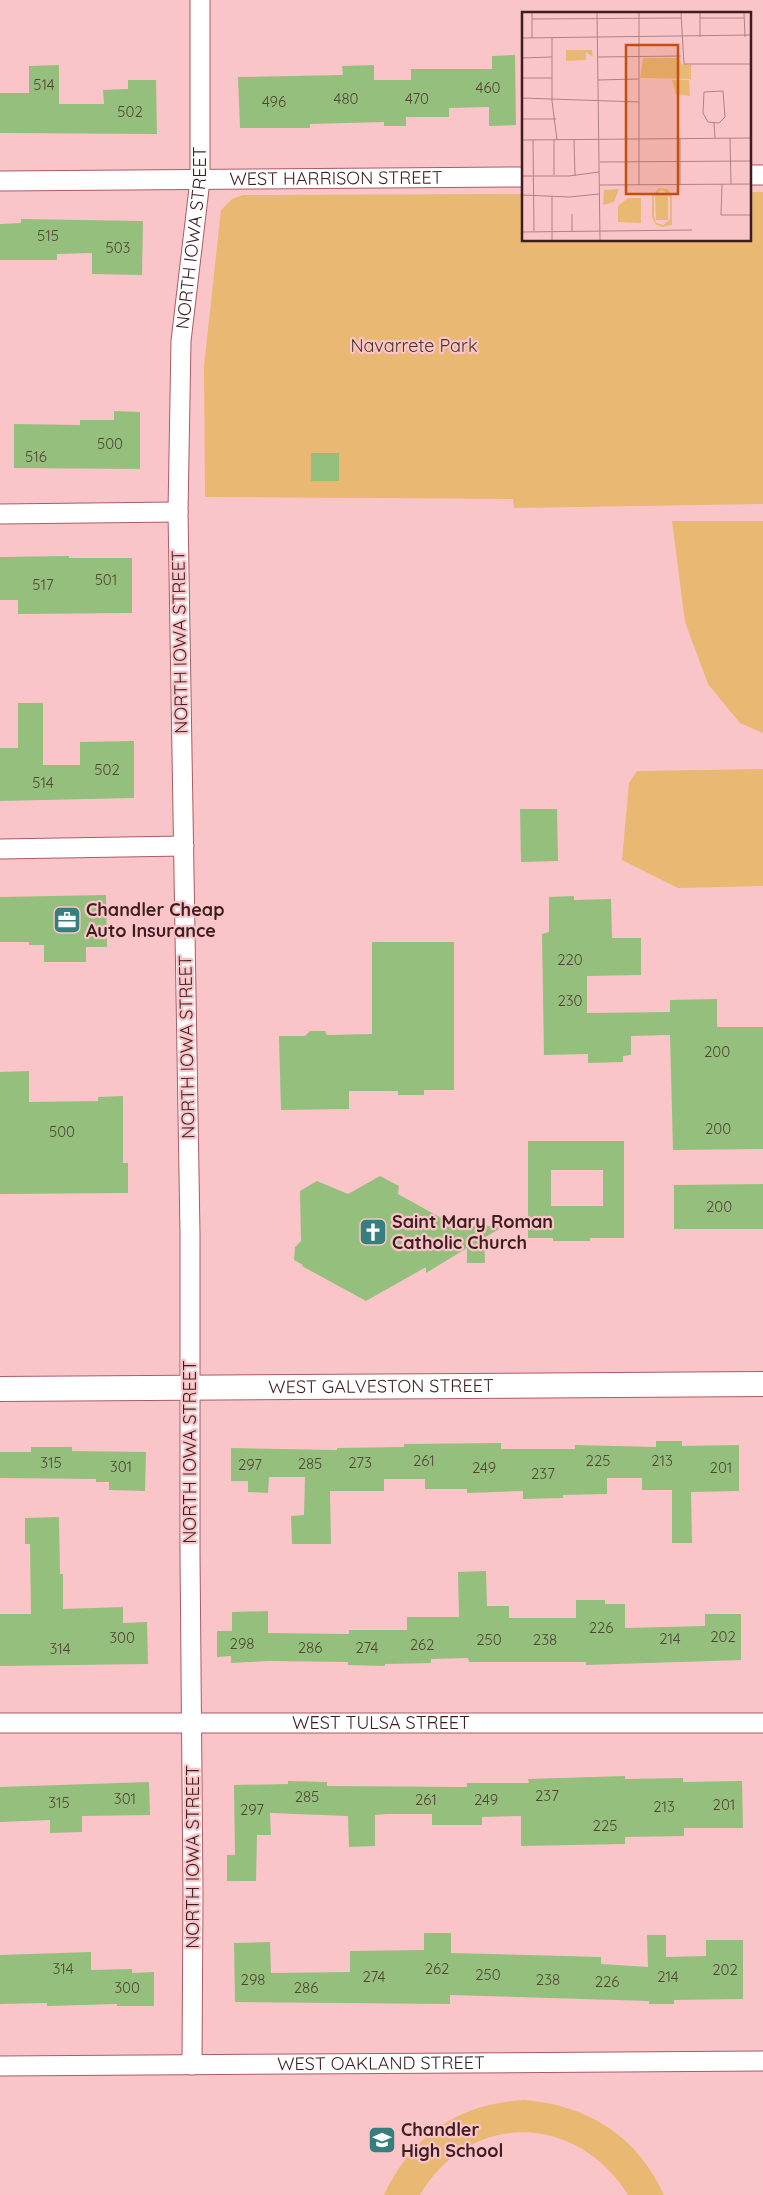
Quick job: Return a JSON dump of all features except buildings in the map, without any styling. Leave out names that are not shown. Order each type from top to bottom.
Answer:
[{"type":"street","name":"NORTH IOWA STREET","points":[[192,2065],[188,1059],[178,512],[181,340],[200,180],[200,0]]},
{"type":"street","points":[[750,175],[763,175]]},
{"type":"street","name":"WEST HARRISON STREET","points":[[0,181],[522,177]]},
{"type":"street","points":[[0,514],[178,512]]},
{"type":"street","points":[[0,849],[184,846]]},
{"type":"street","name":"WEST GALVESTON STREET","points":[[0,1389],[763,1384]]},
{"type":"street","name":"WEST TULSA STREET","points":[[0,1723],[763,1723]]},
{"type":"street","name":"WEST OAKLAND STREET","points":[[0,2066],[763,2061]]},
{"type":"green space","name":"Navarrete Park","points":[[750,192],[763,192],[763,504],[514,508],[513,499],[205,497],[204,366],[221,210],[232,199],[243,195],[522,194],[522,241],[750,241]]},
{"type":"green space","points":[[672,521],[763,521],[763,733],[740,723],[708,684],[685,622]]},
{"type":"green space","points":[[763,769],[763,886],[678,888],[622,860],[629,783],[637,771]]},
{"type":"green space","points":[[524,2100],[547,2103],[569,2109],[608,2127],[625,2140],[640,2156],[653,2174],[664,2195],[628,2195],[606,2168],[581,2148],[553,2137],[524,2132],[494,2136],[466,2148],[441,2167],[420,2195],[384,2195],[408,2155],[440,2126],[478,2108]]},
{"type":"place","name":"Chandler Cheap Auto Insurance","points":[[67,920]]},
{"type":"place","name":"Saint Mary Roman Catholic Church","points":[[373,1232]]},
{"type":"place","name":"Chandler High School","points":[[382,2140]]}]
